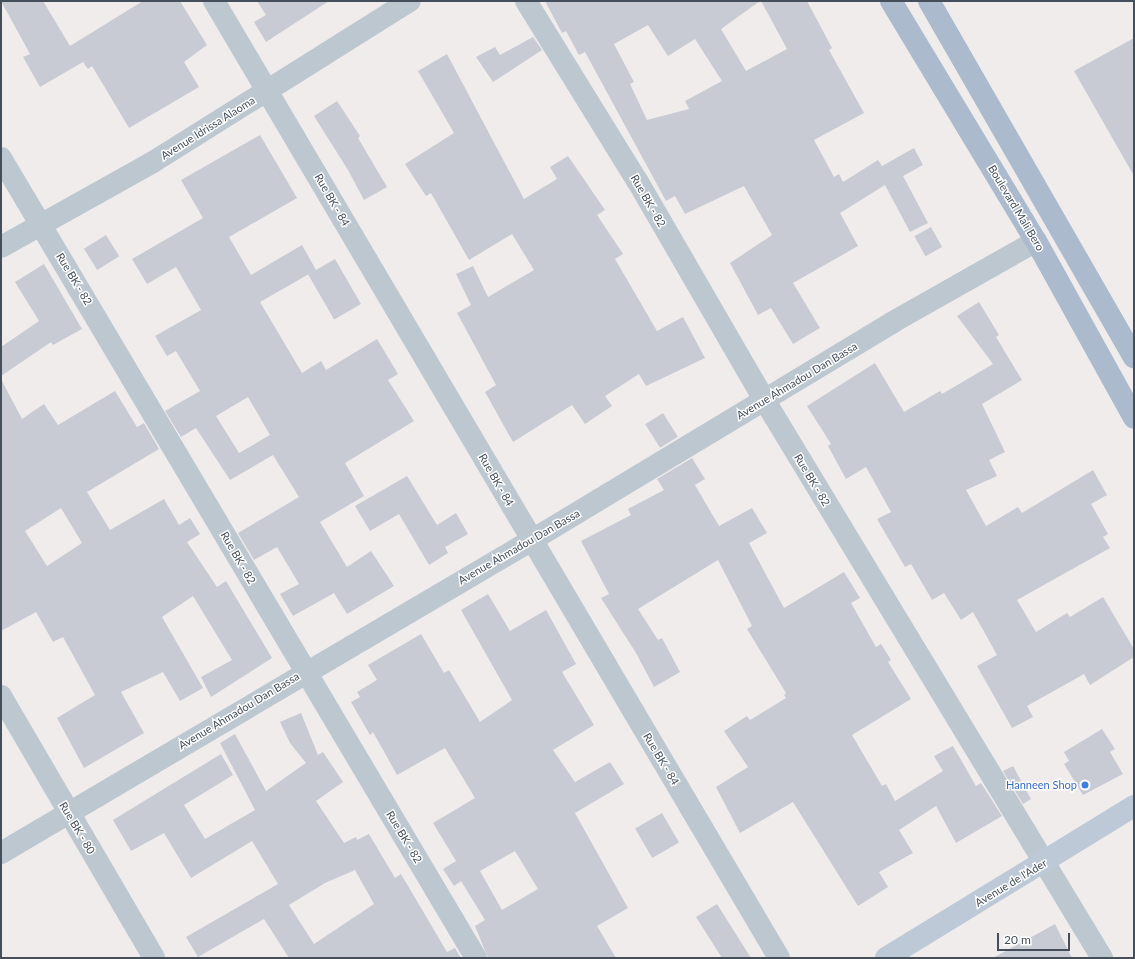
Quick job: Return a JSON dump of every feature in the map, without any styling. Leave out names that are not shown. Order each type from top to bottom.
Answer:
[{"type":"main road","name":"Boulevard Mali Bero","points":[[892,1],[1036,241],[1134,418]]},
{"type":"main road","points":[[929,1],[1134,357]]},
{"type":"main road","name":"Avenue de l'Ader","points":[[886,958],[1045,862],[1134,806]]},
{"type":"street","name":"Rue BK - 84","points":[[214,1],[779,958]]},
{"type":"street","name":"Avenue Idrissa Alaoma","points":[[1,247],[153,162],[410,1]]},
{"type":"street","name":"Rue BK - 82","points":[[526,1],[638,182],[765,401],[1102,958]]},
{"type":"street","name":"Rue BK - 82","points":[[1,158],[42,223],[305,672],[476,958]]},
{"type":"street","name":"Avenue Ahmadou Dan Bassa","points":[[1,853],[305,672],[532,540],[765,401],[893,322],[1036,241]]},
{"type":"street","name":"Rue BK - 80","points":[[1,696],[154,958]]},
{"type":"building","points":[[1,1],[43,1],[70,46],[143,1],[180,1],[207,45],[184,62],[199,87],[129,128],[92,66],[88,69],[83,62],[40,87],[23,57],[30,54]]},
{"type":"building","points":[[257,1],[329,1],[266,42],[254,22],[266,15]]},
{"type":"building","points":[[545,1],[760,1],[721,29],[746,71],[787,49],[761,1],[807,1],[832,48],[829,50],[864,113],[814,140],[834,177],[839,174],[843,182],[878,160],[882,166],[914,148],[923,165],[903,176],[928,223],[910,232],[885,185],[840,213],[858,246],[793,283],[820,328],[793,344],[771,308],[758,315],[730,263],[772,235],[744,186],[685,214],[675,196],[666,201],[585,52],[579,55],[566,31],[562,33]],"holes":[[[648,25],[668,56],[695,39],[722,81],[685,101],[689,109],[647,120],[630,84],[634,82],[614,44]]]},
{"type":"building","points":[[533,37],[542,50],[493,82],[476,57],[495,47],[500,55]]},
{"type":"building","points":[[1134,38],[1134,176],[1074,71]]},
{"type":"building","points":[[447,54],[524,199],[557,179],[550,167],[568,156],[605,210],[597,215],[623,254],[615,259],[657,331],[683,317],[705,358],[646,386],[639,374],[605,396],[612,406],[585,424],[572,405],[513,442],[485,392],[496,385],[457,313],[471,305],[456,274],[473,266],[488,297],[534,270],[512,234],[469,260],[431,193],[426,196],[405,164],[454,133],[418,71]]},
{"type":"building","points":[[337,101],[360,136],[358,138],[387,187],[364,200],[348,170],[314,116]]},
{"type":"building","points":[[260,135],[297,198],[229,237],[251,275],[302,245],[316,270],[260,302],[302,373],[321,361],[326,370],[377,339],[398,374],[388,380],[414,421],[345,463],[364,496],[320,522],[347,567],[371,551],[394,586],[347,614],[334,593],[293,616],[280,594],[299,584],[277,547],[254,560],[238,533],[299,497],[273,455],[230,480],[196,428],[181,437],[165,411],[200,391],[176,351],[167,356],[155,336],[201,310],[176,267],[147,284],[132,259],[203,218],[181,180]],"holes":[[[248,397],[270,435],[239,453],[216,416]]]},
{"type":"building","points":[[931,227],[942,247],[926,256],[914,236]]},
{"type":"building","points":[[106,235],[119,256],[97,270],[84,249]]},
{"type":"building","points":[[335,259],[361,304],[334,320],[308,274]]},
{"type":"building","points":[[44,264],[82,329],[53,345],[51,342],[1,376],[1,347],[39,321],[15,282]]},
{"type":"building","points":[[979,302],[999,335],[996,337],[1022,380],[982,404],[1005,452],[989,460],[997,476],[966,490],[986,526],[1018,507],[1022,513],[1093,470],[1107,495],[1091,504],[1108,534],[1103,537],[1110,548],[1017,600],[1036,632],[1067,613],[1070,617],[1103,597],[1134,649],[1134,657],[1090,685],[1084,674],[1027,706],[1033,717],[1012,728],[977,666],[997,655],[973,612],[961,620],[944,593],[932,600],[911,564],[905,567],[877,519],[891,512],[866,467],[846,479],[828,446],[831,444],[807,406],[875,363],[904,412],[940,391],[942,394],[993,364],[957,316]]},
{"type":"building","points":[[1,379],[22,419],[44,404],[58,425],[115,391],[137,427],[144,423],[159,449],[87,492],[110,530],[164,499],[179,525],[190,518],[200,534],[187,542],[217,587],[226,581],[272,658],[211,697],[201,677],[232,660],[193,596],[162,617],[203,688],[180,701],[163,672],[121,692],[144,733],[84,768],[57,718],[95,695],[63,637],[53,642],[36,612],[1,631]],"holes":[[[61,508],[82,543],[47,566],[25,531]]]},
{"type":"building","points":[[663,413],[678,437],[660,448],[645,424]]},
{"type":"building","points":[[692,458],[705,479],[695,485],[719,526],[752,508],[767,533],[749,543],[784,608],[844,572],[860,598],[851,603],[876,647],[881,644],[891,660],[888,662],[911,699],[852,735],[882,786],[886,784],[895,801],[943,771],[934,756],[953,746],[976,786],[981,783],[1002,816],[956,843],[936,806],[899,830],[913,853],[879,872],[888,887],[858,906],[793,802],[740,833],[716,787],[748,767],[724,731],[747,716],[750,720],[786,698],[784,695],[786,693],[747,629],[752,626],[718,560],[638,609],[658,640],[662,638],[680,672],[654,687],[636,653],[601,598],[609,594],[581,541],[631,515],[628,509],[664,490],[657,479]]},
{"type":"building","points":[[407,476],[437,525],[456,513],[468,534],[445,547],[448,553],[429,565],[399,514],[370,531],[355,506]]},
{"type":"building","points":[[488,594],[510,631],[546,610],[576,664],[562,672],[594,725],[553,750],[575,782],[610,762],[624,784],[575,813],[628,908],[597,926],[616,958],[488,958],[475,926],[485,920],[461,881],[454,886],[443,869],[456,861],[433,823],[475,798],[445,748],[397,775],[373,732],[370,735],[351,702],[360,697],[357,692],[377,680],[368,665],[421,634],[444,673],[449,670],[480,722],[512,700],[461,610]],"holes":[[[515,851],[538,889],[502,910],[480,871]]]},
{"type":"building","points":[[301,713],[318,755],[323,752],[343,782],[316,801],[344,843],[356,837],[357,840],[369,834],[395,878],[401,874],[447,952],[455,948],[461,958],[289,958],[264,919],[198,957],[186,937],[278,884],[252,841],[191,878],[164,833],[131,851],[113,820],[221,754],[233,775],[184,805],[205,839],[255,810],[220,743],[235,734],[266,791],[306,763],[290,743],[280,722]],"holes":[[[355,870],[374,904],[314,944],[289,905],[325,883]]]},
{"type":"building","points":[[1102,729],[1115,749],[1110,752],[1123,774],[1083,795],[1064,764],[1069,761],[1064,752]]},
{"type":"building","points":[[1013,766],[1031,799],[1023,804],[1003,771]]},
{"type":"building","points":[[662,813],[679,842],[652,858],[635,828]]},
{"type":"building","points":[[717,904],[751,958],[722,958],[696,917]]},
{"type":"building","points":[[1055,924],[1072,958],[993,958]]},
{"type":"place","name":"Hanneen Shop","points":[[1085,785]]}]
